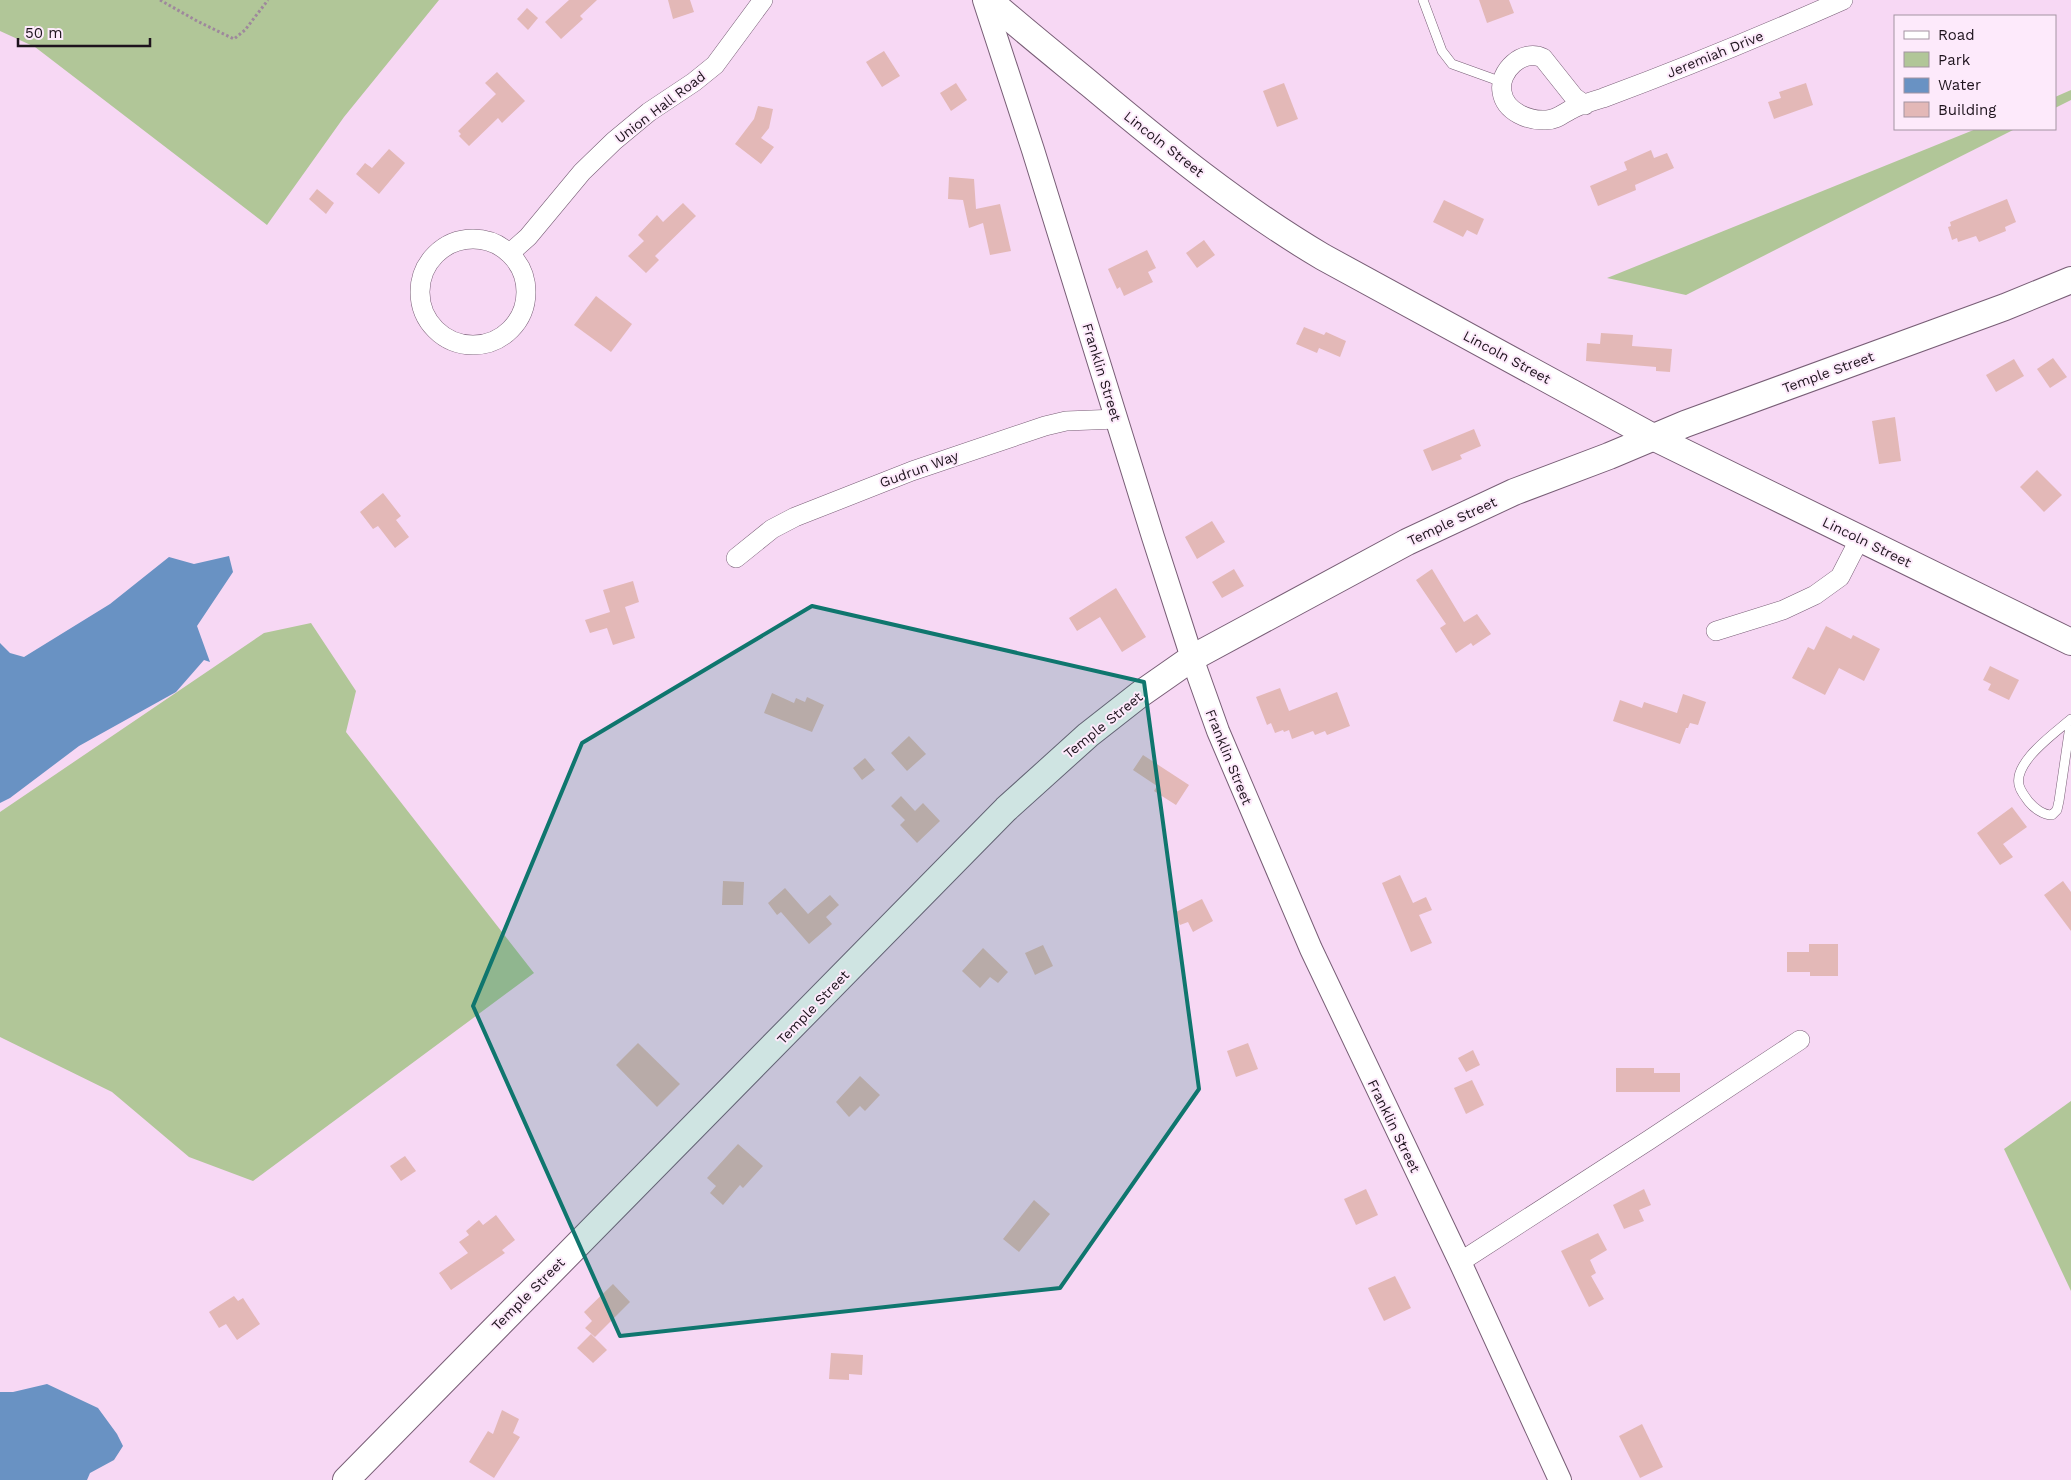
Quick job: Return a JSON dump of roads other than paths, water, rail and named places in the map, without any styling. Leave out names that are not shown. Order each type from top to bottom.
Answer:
[{"type":"main road","name":"Lincoln Street","points":[[989,0],[1158,140],[1230,195],[1286,234],[1344,270],[1653,437],[2071,642]]},
{"type":"main road","name":"Temple Street","points":[[346,1480],[1006,809],[1088,735],[1139,695],[1192,658],[1370,561],[1479,507],[1694,420],[2005,307],[2071,280]]},
{"type":"street","name":"Union Hall Road","points":[[510,253],[528,237],[582,172],[614,140],[649,112],[694,82],[714,65],[764,0]]},
{"type":"street","name":"Franklin Street","points":[[984,0],[1033,150],[1192,658],[1218,731],[1311,949],[1460,1262],[1560,1480]]},
{"type":"street","name":"Jeremiah Drive","points":[[1502,82],[1501,92],[1505,100],[1518,114],[1528,118],[1549,120],[1574,108],[1765,34],[1843,0]]},
{"type":"street","points":[[1502,82],[1507,70],[1514,62],[1528,55],[1536,54],[1543,58],[1574,97],[1585,105]]},
{"type":"street","points":[[478,239],[495,243],[510,253],[520,266],[526,284],[525,307],[514,327],[500,339],[489,344],[476,346],[452,342],[440,334],[426,317],[420,293],[422,279],[428,265],[437,253],[448,245],[461,240],[478,239]]},
{"type":"street","name":"Gudrun Way","points":[[736,558],[772,529],[795,517],[912,471],[1044,426],[1066,421],[1117,419]]},
{"type":"street","points":[[1716,631],[1783,610],[1815,595],[1840,577],[1860,538]]},
{"type":"street","points":[[1460,1262],[1800,1040]]},
{"type":"lane","points":[[1423,0],[1442,51],[1452,64],[1502,82]]},
{"type":"lane","points":[[2071,719],[2057,810],[2052,815],[2047,815],[2030,804],[2019,787],[2021,769],[2028,758],[2071,719]]},
{"type":"water","points":[[229,556],[233,572],[197,626],[210,662],[204,660],[176,692],[79,746],[10,798],[0,803],[0,643],[10,653],[24,657],[110,604],[169,557],[194,564]]},
{"type":"water","points":[[47,1384],[98,1408],[117,1434],[123,1446],[114,1460],[90,1473],[87,1480],[0,1480],[0,1392],[13,1392]]}]
